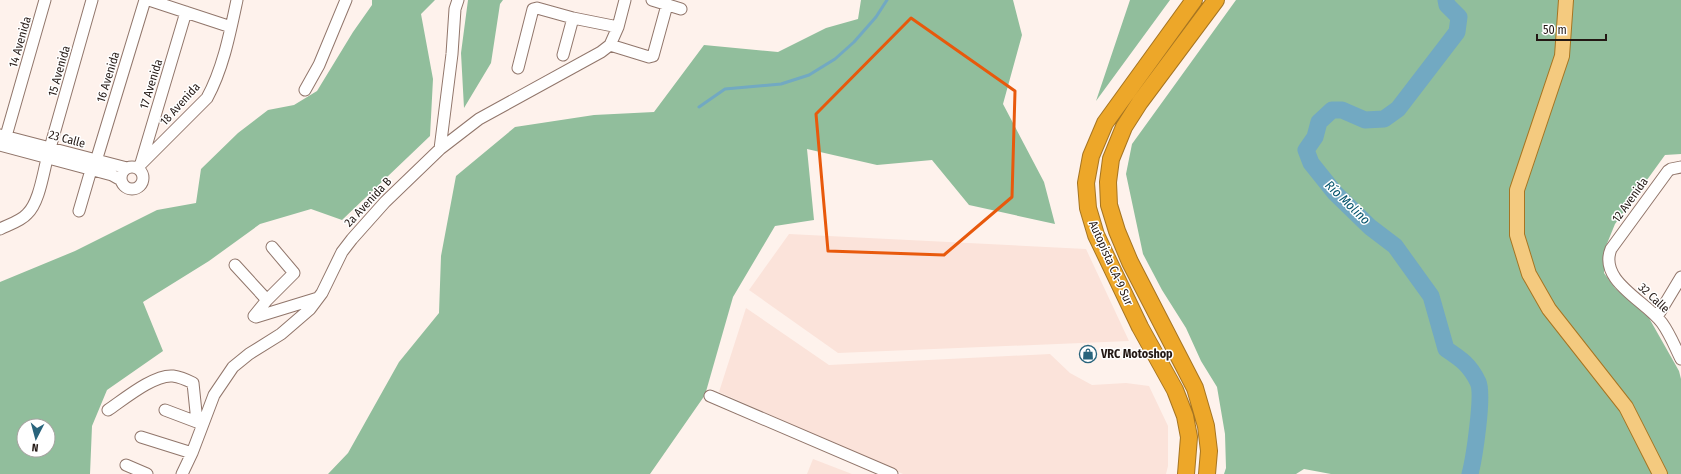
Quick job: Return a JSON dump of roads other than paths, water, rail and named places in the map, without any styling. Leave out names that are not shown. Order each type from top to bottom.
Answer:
[{"type":"highway","name":"Autopista CA-9 Sur","points":[[1186,474],[1189,437],[1185,416],[1175,390],[1140,327],[1096,235],[1088,208],[1086,183],[1091,156],[1105,123],[1194,0]]},
{"type":"highway","name":"Autopista CA-9 Sur","points":[[1207,474],[1209,450],[1206,426],[1195,388],[1127,256],[1108,205],[1108,182],[1111,159],[1124,127],[1140,102],[1216,0]]},
{"type":"main road","points":[[1566,0],[1562,56],[1517,190],[1517,235],[1529,274],[1549,309],[1626,407],[1660,474]]},
{"type":"street","name":"14 Avenida","points":[[2,143],[45,0]]},
{"type":"street","name":"15 Avenida","points":[[0,229],[27,215],[35,203],[92,0]]},
{"type":"street","name":"16 Avenida","points":[[79,211],[145,0]]},
{"type":"street","points":[[149,0],[231,27]]},
{"type":"street","name":"18 Avenida","points":[[135,167],[207,98],[214,84],[231,27],[237,0]]},
{"type":"street","points":[[305,90],[319,65],[346,0]]},
{"type":"street","points":[[440,149],[452,54],[455,9],[458,0]]},
{"type":"street","points":[[626,0],[618,27],[610,45],[649,57],[653,56],[667,5]]},
{"type":"street","points":[[652,0],[681,9]]},
{"type":"street","points":[[518,68],[534,9],[536,8],[573,18],[618,27]]},
{"type":"street","name":"17 Avenida","points":[[135,167],[186,12]]},
{"type":"street","points":[[563,55],[573,18]]},
{"type":"street","name":"2a Avenida B","points":[[182,474],[192,453],[200,423],[214,395],[233,367],[249,354],[281,334],[300,319],[318,298],[342,252],[386,202],[440,149],[479,119],[594,56],[610,45]]},
{"type":"street","name":"23 Calle","points":[[2,143],[49,153],[94,165],[135,167]]},
{"type":"street","name":"23 Calle","points":[[94,165],[121,180]]},
{"type":"street","points":[[135,167],[141,171],[143,178],[142,184],[138,188],[129,189],[124,186],[121,180],[122,173],[135,167]]},
{"type":"street","name":"12 Avenida","points":[[1608,257],[1611,249],[1668,171],[1671,168],[1681,167]]},
{"type":"street","points":[[272,247],[294,273],[267,300],[254,316],[256,317],[318,298]]},
{"type":"street","name":"32 Calle","points":[[1608,257],[1610,268],[1615,279],[1657,317],[1669,335],[1681,359]]},
{"type":"street","points":[[235,265],[267,300]]},
{"type":"street","points":[[1657,317],[1681,277]]},
{"type":"street","points":[[108,410],[149,383],[164,376],[172,376],[193,383],[200,423]]},
{"type":"street","points":[[710,396],[892,474]]},
{"type":"street","points":[[165,410],[200,423]]},
{"type":"street","points":[[141,437],[192,453]]},
{"type":"street","points":[[126,465],[147,474]]},
{"type":"waterway","points":[[699,107],[725,89],[781,84],[809,75],[835,59],[854,42],[876,17],[887,0]]},
{"type":"waterway","name":"Río Molino","points":[[1446,0],[1447,5],[1459,17],[1457,32],[1398,109],[1384,119],[1365,120],[1342,110],[1332,110],[1319,122],[1315,137],[1306,150],[1311,163],[1335,193],[1370,227],[1395,246],[1431,296],[1446,349],[1465,363],[1472,371],[1478,382],[1480,389],[1479,412],[1474,455],[1470,474]]},
{"type":"place","name":"VRC Motoshop","points":[[1088,354]]}]
